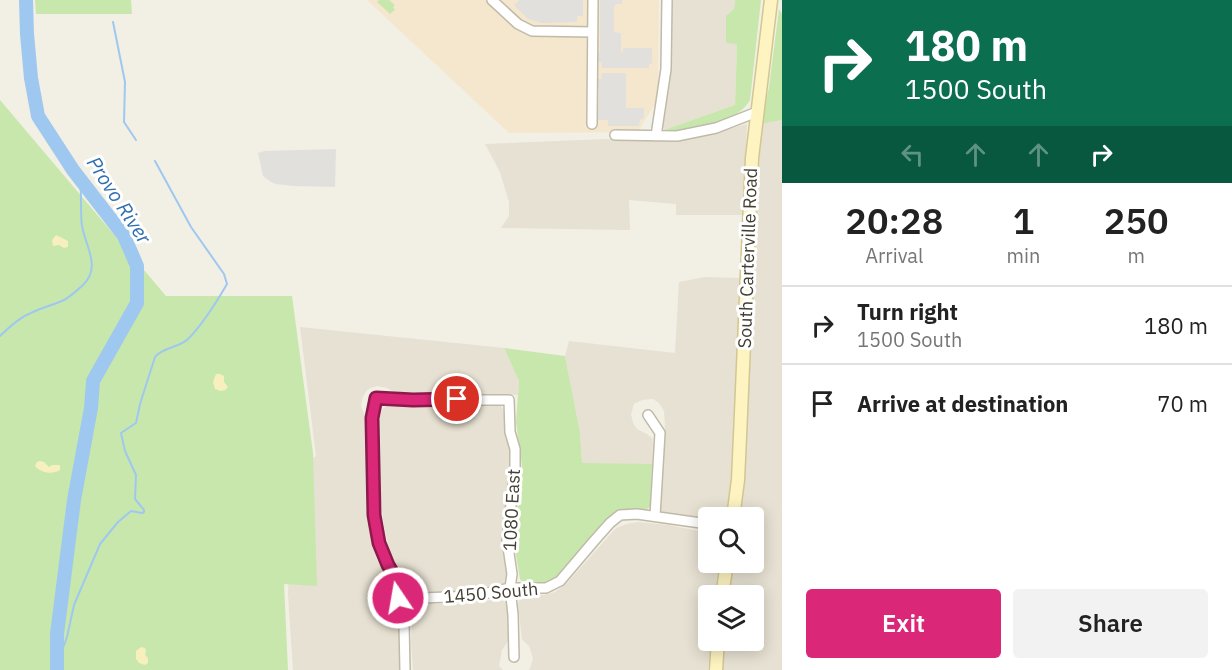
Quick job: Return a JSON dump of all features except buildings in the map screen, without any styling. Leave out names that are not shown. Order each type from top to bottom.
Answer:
[{"type":"street","points":[[492,0],[528,30],[593,33]]},
{"type":"street","points":[[592,124],[593,0]]},
{"type":"street","points":[[656,136],[666,69],[667,0]]},
{"type":"street","name":"South Carterville Road","points":[[734,507],[738,480],[744,359],[750,191],[771,0]]},
{"type":"street","points":[[615,135],[676,136],[716,128],[757,112]]},
{"type":"street","name":"1080 East","points":[[402,589],[379,543],[374,515],[372,418],[376,398],[509,400],[510,432],[515,468],[507,540],[512,574],[510,588],[514,657]]},
{"type":"street","points":[[648,415],[660,434],[655,516]]},
{"type":"street","name":"1450 South","points":[[422,598],[474,596],[510,588],[546,588],[560,581],[610,523],[620,515],[637,514],[698,522]]},
{"type":"street","points":[[410,586],[421,593],[422,598],[414,609],[407,609],[398,602],[398,593],[410,586]]},
{"type":"street","points":[[405,670],[404,624],[407,609]]},
{"type":"street","points":[[716,670],[717,651]]},
{"type":"shaded area","points":[[367,0],[659,0],[658,99],[638,132],[509,133]]},
{"type":"shaded area","points":[[519,0],[583,0],[583,16],[577,16],[577,22],[542,23],[528,19],[514,5]]},
{"type":"shaded area","points":[[600,0],[622,0],[622,4],[616,4],[614,7],[614,32],[621,33],[621,52],[623,53],[623,48],[652,48],[652,63],[649,64],[649,68],[602,68],[601,62],[598,62]]},
{"type":"shaded area","points":[[670,0],[735,0],[726,43],[737,43],[735,105],[664,130],[665,100],[669,92]]},
{"type":"shaded area","points":[[602,73],[626,73],[626,108],[644,108],[644,118],[640,120],[639,126],[608,126],[608,120],[598,120],[598,79],[601,79]]},
{"type":"shaded area","points":[[782,120],[782,670],[720,670],[721,651],[764,651],[764,585],[728,585],[729,573],[764,573],[764,507],[739,507],[748,406],[761,124]]},
{"type":"shaded area","points":[[747,124],[743,215],[676,215],[676,204],[629,200],[630,230],[501,228],[509,216],[509,202],[500,172],[485,144],[607,139],[673,142]]},
{"type":"shaded area","points":[[336,149],[335,187],[294,186],[271,182],[263,176],[258,153],[265,151]]},
{"type":"shaded area","points":[[705,277],[741,278],[729,507],[698,507],[698,517],[661,513],[658,508],[665,425],[664,411],[653,399],[642,400],[634,404],[631,414],[637,429],[652,438],[652,464],[582,464],[580,432],[565,356],[569,341],[675,353],[679,282]]},
{"type":"shaded area","points":[[300,327],[504,348],[519,381],[518,395],[400,395],[377,386],[368,389],[363,396],[361,406],[367,421],[370,516],[378,549],[390,577],[390,597],[401,617],[399,630],[402,670],[293,670],[288,594],[293,464],[303,464],[316,456]]},
{"type":"shaded area","points":[[387,405],[501,406],[510,463],[510,485],[502,528],[508,576],[507,583],[502,587],[465,593],[433,594],[426,593],[423,588],[401,574],[389,548],[381,502],[380,416]]},
{"type":"shaded area","points":[[638,522],[669,525],[698,531],[698,573],[717,573],[716,585],[698,585],[698,651],[710,651],[708,670],[528,670],[533,658],[529,646],[522,639],[518,604],[520,598],[526,594],[544,595],[555,592],[566,584],[616,528]]},
{"type":"shaded area","points":[[498,599],[505,602],[507,606],[508,641],[502,650],[499,666],[503,670],[413,670],[412,622],[419,610],[427,604],[462,604]]},
{"type":"green space","points":[[35,0],[131,0],[132,14],[36,14]]},
{"type":"green space","points":[[389,0],[395,5],[393,7],[395,10],[390,14],[377,2]]},
{"type":"green space","points":[[735,0],[761,0],[750,100],[738,113],[712,126],[693,131],[666,132],[664,130],[735,105],[737,44],[726,43],[726,16],[734,9]]},
{"type":"green space","points":[[779,9],[782,14],[782,120],[761,124],[769,87]]},
{"type":"green space","points":[[0,100],[166,296],[292,296],[313,453],[317,586],[284,584],[288,670],[0,670]]},
{"type":"green space","points":[[504,348],[565,356],[580,432],[582,463],[652,464],[650,507],[641,511],[625,511],[560,574],[539,583],[524,584],[520,579],[514,543],[513,530],[522,466],[516,422],[519,381]]},
{"type":"sand","points":[[56,235],[68,241],[68,247],[53,246],[52,240]]},
{"type":"sand","points":[[216,374],[224,376],[224,382],[228,387],[225,390],[215,389],[213,382]]},
{"type":"sand","points":[[40,461],[49,467],[59,465],[60,470],[50,473],[43,472],[35,466]]},
{"type":"sand","points":[[141,647],[145,648],[145,655],[148,658],[148,663],[145,665],[136,659],[136,651]]},
{"type":"waterway","name":"Provo River","points":[[26,0],[31,78],[38,116],[73,170],[124,236],[137,266],[137,303],[93,381],[91,408],[74,500],[57,634],[57,670]]},
{"type":"waterway","points":[[113,22],[125,82],[124,122],[136,140]]},
{"type":"waterway","points":[[57,664],[67,637],[74,605],[100,544],[118,522],[131,511],[144,512],[135,499],[136,475],[125,451],[121,433],[136,423],[155,357],[162,351],[188,339],[214,306],[227,284],[224,274],[191,227],[155,161]]},
{"type":"waterway","points":[[0,336],[24,316],[66,299],[88,279],[92,264],[82,226],[80,180]]},
{"type":"route","points":[[398,598],[398,593],[402,589],[379,543],[374,515],[372,418],[376,398],[457,399]]}]
